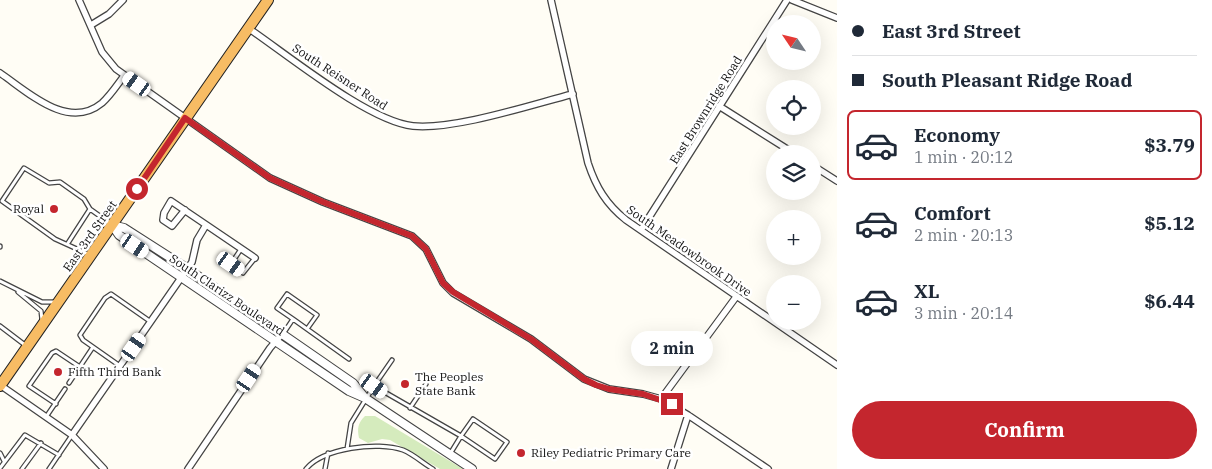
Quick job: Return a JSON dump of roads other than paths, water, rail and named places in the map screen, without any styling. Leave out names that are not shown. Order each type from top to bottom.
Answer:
[{"type":"highway","name":"East 3rd Street","points":[[0,386],[268,0]]},
{"type":"street","points":[[79,0],[106,58],[124,76],[277,181],[323,202],[412,236],[426,249],[443,283],[453,292],[531,339],[584,379],[609,389],[643,394],[661,399],[688,414],[768,469]]},
{"type":"street","points":[[91,25],[109,14],[124,0]]},
{"type":"street","name":"South Meadowbrook Drive","points":[[551,0],[588,163],[599,192],[614,210],[641,230],[837,365]]},
{"type":"street","name":"East Brownridge Road","points":[[641,230],[787,0]]},
{"type":"street","points":[[792,0],[837,18]]},
{"type":"street","name":"South Reisner Road","points":[[248,28],[366,108],[402,124],[425,126],[450,124],[573,94]]},
{"type":"street","points":[[0,73],[47,105],[60,111],[73,113],[100,104],[124,76]]},
{"type":"street","points":[[719,106],[781,145]]},
{"type":"street","points":[[821,170],[837,180]]},
{"type":"street","points":[[185,210],[172,226],[163,220],[164,213],[171,201],[185,210],[255,258]]},
{"type":"street","name":"South Clarizz Boulevard","points":[[112,225],[124,228],[188,269],[353,384],[365,398]]},
{"type":"street","name":"South Clarizz Boulevard","points":[[112,225],[119,235],[275,342],[349,391],[365,398],[472,469]]},
{"type":"street","points":[[72,435],[188,269],[192,262],[197,240],[206,225]]},
{"type":"street","points":[[661,399],[736,297]]},
{"type":"street","points":[[188,469],[282,334]]},
{"type":"street","points":[[0,386],[72,435],[104,469]]},
{"type":"street","points":[[672,469],[688,414]]},
{"type":"lane","points":[[91,256],[68,243],[55,239],[2,201],[24,168],[49,183],[60,182],[84,199],[90,209],[112,225]]},
{"type":"lane","points":[[68,243],[90,209]]},
{"type":"lane","points":[[241,249],[231,264],[243,273],[255,258]]},
{"type":"lane","points":[[0,282],[42,302],[55,302],[61,299]]},
{"type":"lane","points":[[14,288],[41,311],[42,327]]},
{"type":"lane","points":[[120,366],[93,347],[80,335],[105,298],[111,294],[151,322]]},
{"type":"lane","points":[[307,329],[317,314],[287,294],[277,308],[349,359]]},
{"type":"lane","points":[[282,334],[293,319]]},
{"type":"lane","points":[[0,326],[28,346]]},
{"type":"lane","points":[[69,383],[93,347]]},
{"type":"lane","points":[[56,404],[29,386],[52,353],[56,351],[80,367]]},
{"type":"lane","points":[[347,449],[351,422],[365,398],[392,360]]},
{"type":"lane","points":[[410,408],[426,384]]},
{"type":"lane","points":[[374,386],[461,436],[495,459],[507,442],[474,419],[461,436],[450,454]]},
{"type":"lane","points":[[46,417],[65,389]]},
{"type":"lane","points":[[49,469],[72,435]]},
{"type":"lane","points":[[0,468],[25,436],[59,455]]},
{"type":"lane","points":[[22,469],[40,443]]},
{"type":"lane","points":[[306,469],[315,460],[328,453],[347,449],[393,448],[403,450],[433,469]]},
{"type":"lane","points":[[0,453],[4,462]]},
{"type":"lane","points":[[325,469],[328,453]]},
{"type":"place","name":"Royal","points":[[54,209]]},
{"type":"place","name":"Fifth Third Bank","points":[[58,372]]},
{"type":"place","name":"The Peoples State Bank","points":[[405,384]]},
{"type":"place","name":"Riley Pediatric Primary Care","points":[[521,453]]}]
